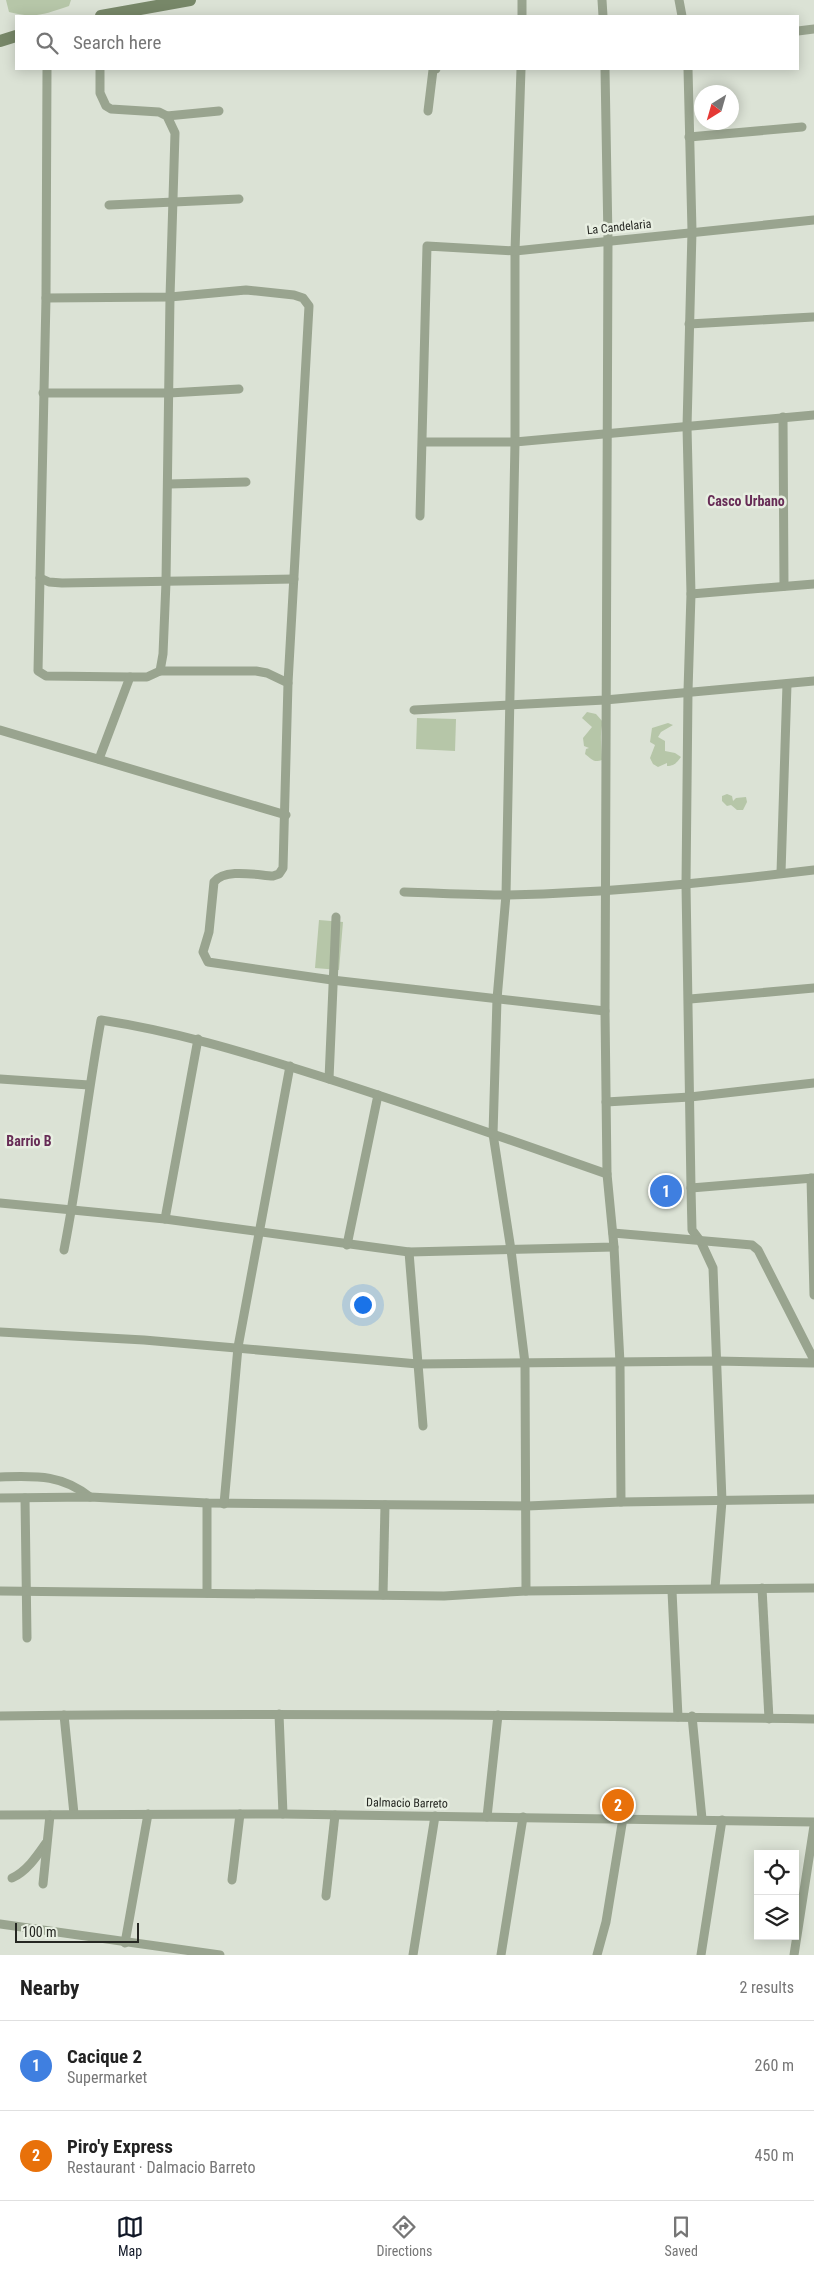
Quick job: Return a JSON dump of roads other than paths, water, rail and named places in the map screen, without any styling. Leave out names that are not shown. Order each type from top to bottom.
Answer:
[{"type":"main road","points":[[107,15],[190,0]]},
{"type":"main road","points":[[0,41],[15,36]]},
{"type":"street","points":[[522,0],[522,15]]},
{"type":"street","points":[[602,0],[603,15]]},
{"type":"street","points":[[679,0],[682,15]]},
{"type":"street","points":[[799,31],[814,29]]},
{"type":"street","points":[[47,70],[46,298],[38,672],[46,676],[147,677],[160,671],[256,671],[267,673],[288,684]]},
{"type":"street","points":[[100,70],[100,92],[106,106],[111,109],[159,112],[167,116],[219,111]]},
{"type":"street","points":[[428,111],[433,70]]},
{"type":"street","points":[[521,70],[514,251],[515,442],[506,895],[497,999],[493,1134],[511,1250],[525,1363],[526,1591]]},
{"type":"street","points":[[605,70],[608,240],[605,700],[606,1102],[607,1174],[614,1247],[620,1363],[621,1502]]},
{"type":"street","points":[[688,70],[692,231],[687,427],[691,594],[686,885],[690,999],[691,1188],[692,1230],[701,1242],[713,1268],[722,1501],[715,1588]]},
{"type":"street","points":[[160,671],[163,654],[166,582],[170,297],[175,133],[167,116]]},
{"type":"street","points":[[689,137],[802,127]]},
{"type":"street","points":[[109,204],[239,199]]},
{"type":"street","name":"La Candelaria","points":[[423,442],[426,246],[514,251],[692,231],[814,220]]},
{"type":"street","points":[[46,298],[170,297],[246,290],[294,295],[303,298],[309,306],[288,684],[286,815],[283,868],[279,874],[273,876],[226,874],[214,882],[209,932],[203,952],[211,964],[332,980],[605,1011]]},
{"type":"street","points":[[690,324],[813,317]]},
{"type":"street","points":[[43,393],[169,393],[239,389]]},
{"type":"street","points":[[420,516],[423,442],[515,442],[814,415]]},
{"type":"street","points":[[783,417],[784,586]]},
{"type":"street","points":[[168,484],[246,482]]},
{"type":"street","points":[[40,578],[49,582],[62,583],[294,579]]},
{"type":"street","points":[[691,594],[814,584]]},
{"type":"street","points":[[99,759],[130,677]]},
{"type":"street","points":[[414,710],[605,700],[814,681]]},
{"type":"street","points":[[781,874],[786,684]]},
{"type":"street","points":[[0,730],[286,815]]},
{"type":"street","points":[[404,892],[506,895],[606,891],[686,885],[814,870]]},
{"type":"street","points":[[329,1079],[336,917]]},
{"type":"street","points":[[690,999],[814,988]]},
{"type":"street","points":[[64,1250],[72,1208],[89,1085],[101,1020],[150,1028],[198,1039],[290,1066],[607,1174]]},
{"type":"street","points":[[165,1219],[198,1039]]},
{"type":"street","points":[[224,1504],[238,1348],[290,1066]]},
{"type":"street","points":[[0,1079],[89,1085]]},
{"type":"street","points":[[606,1102],[690,1097],[814,1083]]},
{"type":"street","points":[[347,1245],[378,1095]]},
{"type":"street","points":[[691,1188],[813,1178],[814,1295]]},
{"type":"street","points":[[0,1203],[72,1208],[165,1219],[409,1252],[614,1247]]},
{"type":"street","points":[[0,1332],[238,1348],[418,1364],[814,1361],[758,1250],[752,1245],[613,1233]]},
{"type":"street","points":[[409,1252],[423,1426]]},
{"type":"street","points":[[0,1476],[49,1477],[66,1482],[90,1497]]},
{"type":"street","points":[[0,1498],[90,1497],[224,1504],[526,1506],[621,1502],[814,1499]]},
{"type":"street","points":[[25,1498],[27,1638]]},
{"type":"street","points":[[207,1503],[207,1593]]},
{"type":"street","points":[[383,1595],[385,1505]]},
{"type":"street","points":[[0,1591],[444,1596],[526,1591],[672,1591],[715,1588],[814,1588]]},
{"type":"street","points":[[762,1588],[770,1719]]},
{"type":"street","points":[[672,1591],[678,1717]]},
{"type":"street","points":[[0,1716],[279,1714],[692,1716],[814,1719]]},
{"type":"street","points":[[279,1714],[284,1814]]},
{"type":"street","points":[[64,1715],[74,1814]]},
{"type":"street","points":[[487,1817],[498,1715]]},
{"type":"street","points":[[692,1716],[702,1820]]},
{"type":"street","points":[[125,1943],[148,1814]]},
{"type":"street","points":[[232,1880],[240,1814]]},
{"type":"street","name":"Dalmacio Barreto","points":[[0,1815],[284,1814],[623,1818],[814,1824]]},
{"type":"street","points":[[43,1884],[50,1815]]},
{"type":"street","points":[[326,1896],[335,1815]]},
{"type":"street","points":[[413,1955],[435,1816]]},
{"type":"street","points":[[501,1955],[523,1817]]},
{"type":"street","points":[[597,1955],[606,1922],[623,1818]]},
{"type":"street","points":[[701,1955],[722,1820]]},
{"type":"street","points":[[794,1955],[814,1824]]},
{"type":"street","points":[[12,1878],[21,1874],[46,1843]]},
{"type":"street","points":[[0,1924],[220,1955]]},
{"type":"place","name":"Cacique 2","points":[[666,1191]]},
{"type":"place","name":"Piro'y Express","points":[[618,1805]]},
{"type":"district","name":"Casco Urbano","points":[[746,501]]},
{"type":"district","name":"Barrio B","points":[[29,1141]]}]
